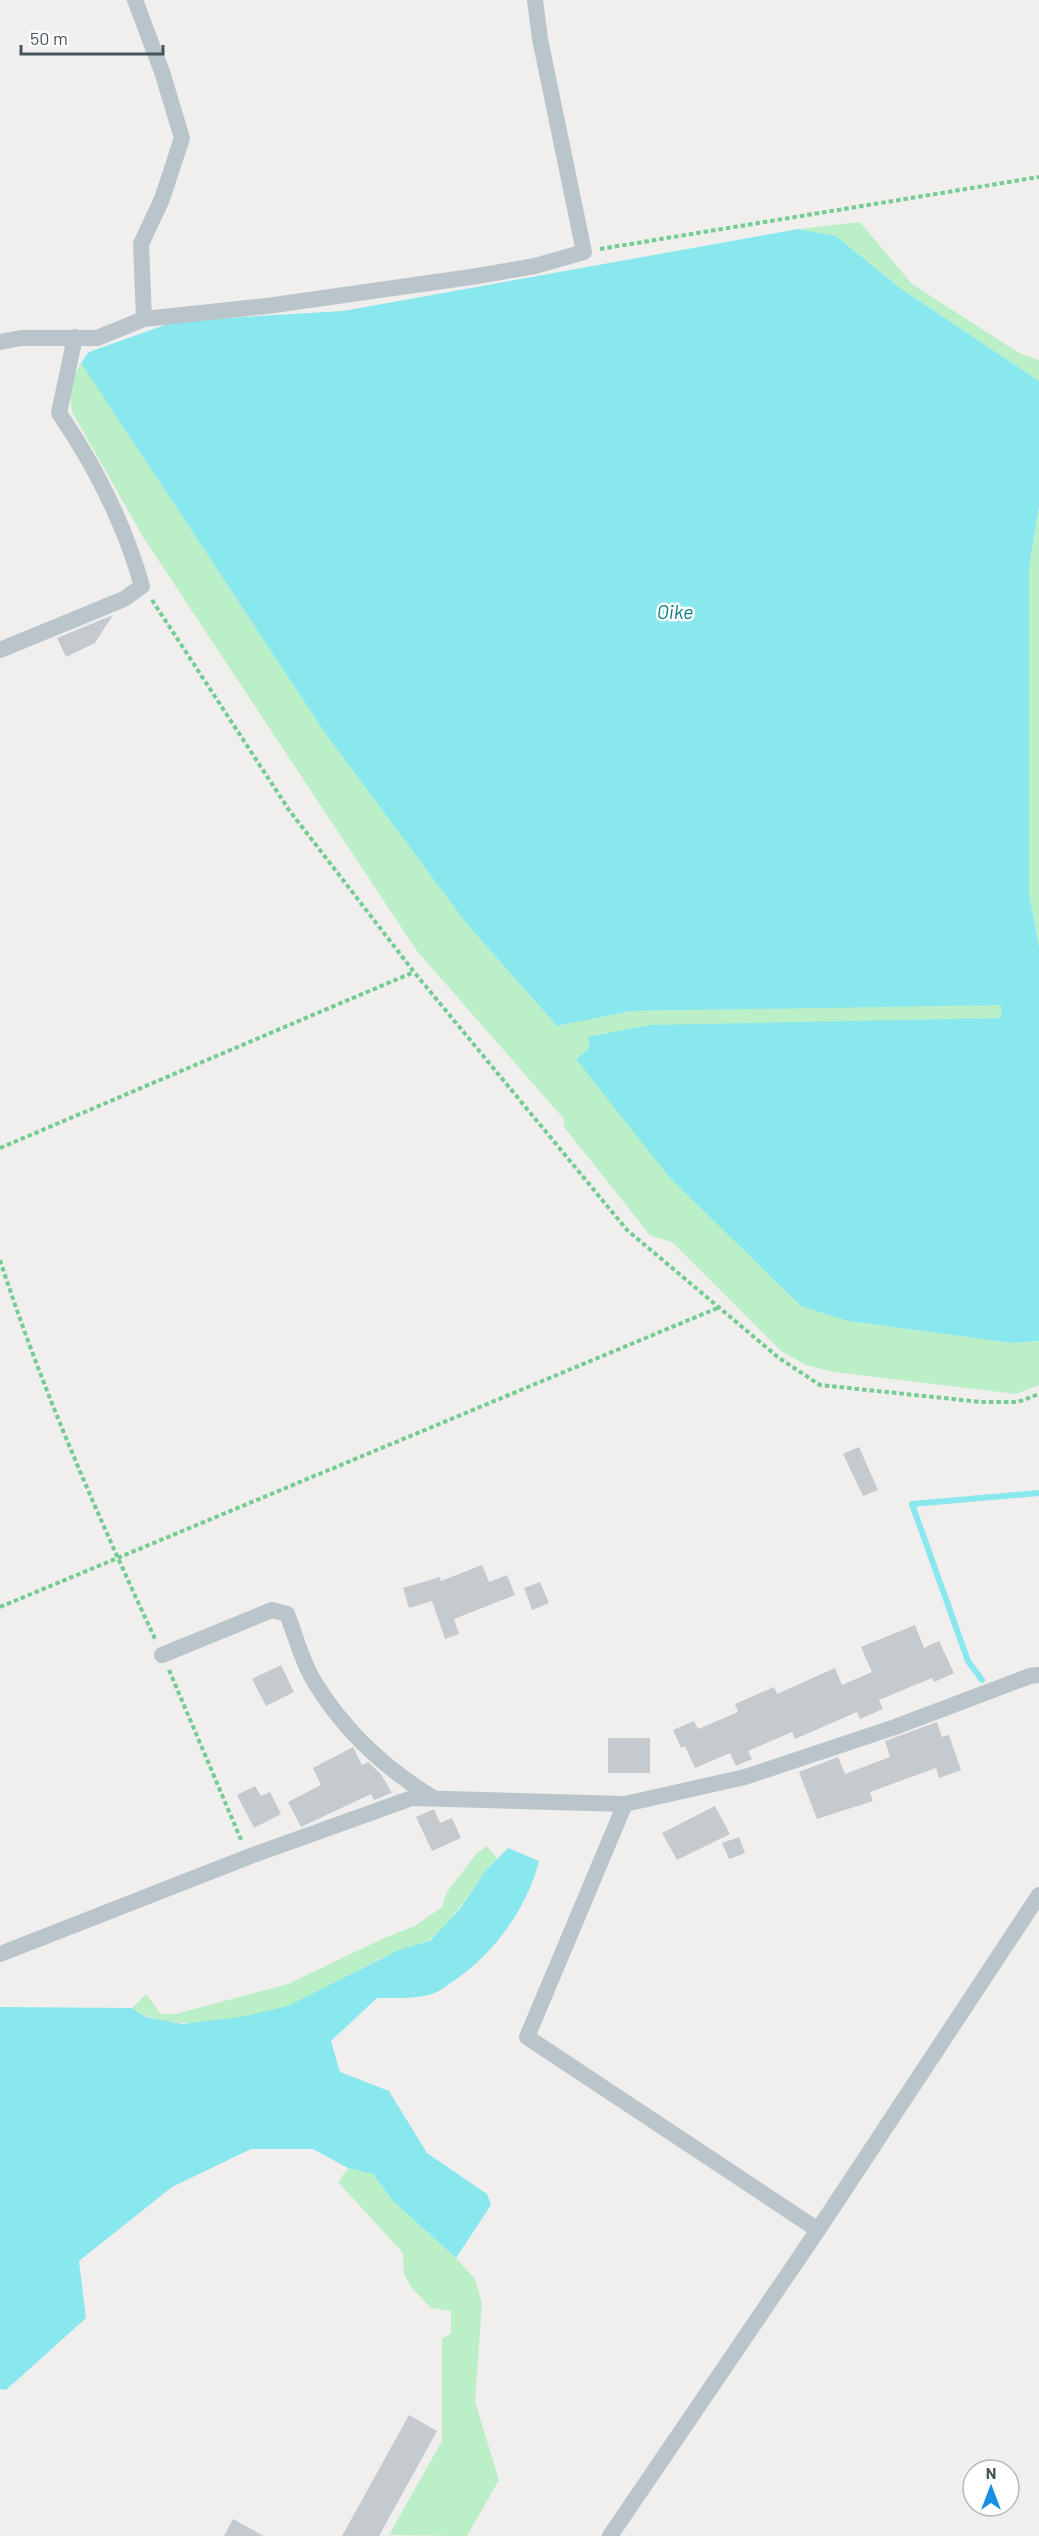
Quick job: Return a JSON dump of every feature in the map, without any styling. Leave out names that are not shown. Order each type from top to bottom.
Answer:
[{"type":"street","points":[[135,0],[162,72],[182,138],[162,199],[141,244],[144,319]]},
{"type":"street","points":[[0,342],[21,338],[97,338],[144,319],[267,306],[471,277],[535,267],[584,252],[540,39],[535,0]]},
{"type":"street","points":[[0,650],[10,648],[124,599],[142,586],[130,543],[94,467],[59,413],[75,337]]},
{"type":"street","points":[[162,1655],[272,1610],[287,1614],[315,1685],[354,1736],[405,1781],[433,1798]]},
{"type":"street","points":[[0,1954],[248,1857],[412,1798],[625,1804],[745,1777],[895,1727],[1030,1676],[1039,1675]]},
{"type":"street","points":[[625,1804],[527,2037],[818,2230]]},
{"type":"street","points":[[610,2536],[818,2230],[1039,1895]]},
{"type":"path","points":[[584,252],[1039,177]]},
{"type":"path","points":[[142,586],[289,810],[414,972],[627,1230],[779,1358],[820,1385],[981,1402],[1018,1402],[1039,1394]]},
{"type":"path","points":[[0,1148],[414,972]]},
{"type":"path","points":[[0,1260],[26,1341],[248,1857]]},
{"type":"path","points":[[0,1607],[720,1307]]},
{"type":"green space","points":[[860,222],[912,284],[1019,353],[1039,360],[1039,381],[900,288],[836,236],[798,229]]},
{"type":"green space","points":[[81,363],[325,733],[466,923],[557,1026],[631,1011],[1001,1004],[1001,1018],[588,1038],[590,1048],[801,1305],[848,1321],[1012,1343],[1039,1341],[1039,1385],[1016,1394],[834,1372],[806,1365],[781,1351],[673,1243],[650,1235],[564,1127],[564,1119],[417,951],[145,540],[72,412],[69,387]]},
{"type":"green space","points":[[1039,506],[1039,947],[1029,894],[1029,567]]},
{"type":"green space","points":[[487,1846],[497,1858],[450,1921],[431,1939],[380,1959],[298,2002],[249,2017],[207,2023],[166,2021],[132,2008],[146,1994],[161,2014],[176,2014],[288,1984],[384,1938],[415,1926],[442,1907],[447,1892],[476,1854]]},
{"type":"green space","points":[[348,2168],[373,2174],[393,2201],[456,2258],[475,2279],[482,2303],[475,2402],[499,2480],[467,2536],[389,2535],[442,2441],[442,2339],[451,2333],[451,2311],[431,2308],[411,2287],[404,2274],[403,2253],[338,2182]]},
{"type":"water","name":"Oike","points":[[798,229],[836,236],[900,288],[1039,381],[1039,506],[1029,567],[1029,894],[1039,947],[1039,1341],[1012,1343],[848,1321],[801,1306],[670,1178],[576,1059],[590,1048],[588,1037],[650,1025],[1001,1018],[1001,1005],[631,1011],[557,1026],[466,923],[325,733],[81,363],[89,352],[176,321],[343,311]]},
{"type":"water","points":[[508,1848],[539,1861],[517,1913],[494,1945],[467,1971],[435,1993],[425,1996],[377,1998],[331,2041],[340,2072],[389,2091],[427,2153],[487,2194],[491,2205],[456,2258],[393,2201],[373,2174],[348,2168],[313,2149],[251,2149],[172,2187],[79,2261],[86,2318],[6,2390],[0,2389],[0,2007],[132,2008],[146,2017],[182,2024],[241,2017],[288,2006],[399,1950],[430,1941],[459,1910],[485,1871]]},
{"type":"building","points":[[113,615],[95,643],[66,657],[57,638]]},
{"type":"building","points":[[859,1447],[878,1490],[863,1496],[843,1454]]},
{"type":"building","points":[[482,1565],[489,1582],[507,1575],[515,1595],[454,1619],[459,1634],[445,1639],[432,1601],[409,1608],[403,1588],[440,1577],[441,1581]]},
{"type":"building","points":[[540,1582],[549,1603],[532,1610],[524,1588]]},
{"type":"building","points":[[915,1625],[924,1648],[939,1641],[954,1673],[934,1682],[932,1678],[879,1700],[883,1709],[860,1719],[857,1712],[795,1739],[792,1732],[748,1751],[752,1759],[736,1766],[730,1753],[695,1768],[685,1746],[681,1748],[673,1730],[694,1721],[698,1729],[738,1712],[735,1704],[774,1687],[777,1694],[835,1668],[842,1685],[872,1672],[861,1647]]},
{"type":"building","points":[[281,1665],[294,1692],[266,1706],[252,1679]]},
{"type":"building","points":[[937,1722],[942,1737],[949,1735],[961,1770],[939,1778],[936,1768],[870,1792],[873,1801],[817,1819],[799,1772],[838,1757],[845,1774],[890,1757],[885,1741]]},
{"type":"building","points":[[608,1738],[650,1738],[650,1773],[608,1773]]},
{"type":"building","points":[[353,1747],[362,1765],[368,1762],[381,1774],[392,1793],[374,1800],[371,1794],[301,1827],[288,1802],[321,1785],[313,1768]]},
{"type":"building","points":[[255,1786],[261,1796],[270,1792],[281,1814],[254,1828],[237,1795]]},
{"type":"building","points":[[715,1806],[730,1834],[677,1860],[662,1833]]},
{"type":"building","points":[[434,1809],[440,1823],[452,1818],[461,1838],[432,1851],[416,1817]]},
{"type":"building","points":[[739,1837],[745,1853],[729,1859],[722,1843]]},
{"type":"building","points":[[409,2415],[437,2431],[379,2536],[342,2536]]},
{"type":"building","points":[[233,2519],[264,2536],[224,2536]]},
{"type":"waterway","points":[[982,1680],[968,1661],[912,1504],[1039,1493]]}]
